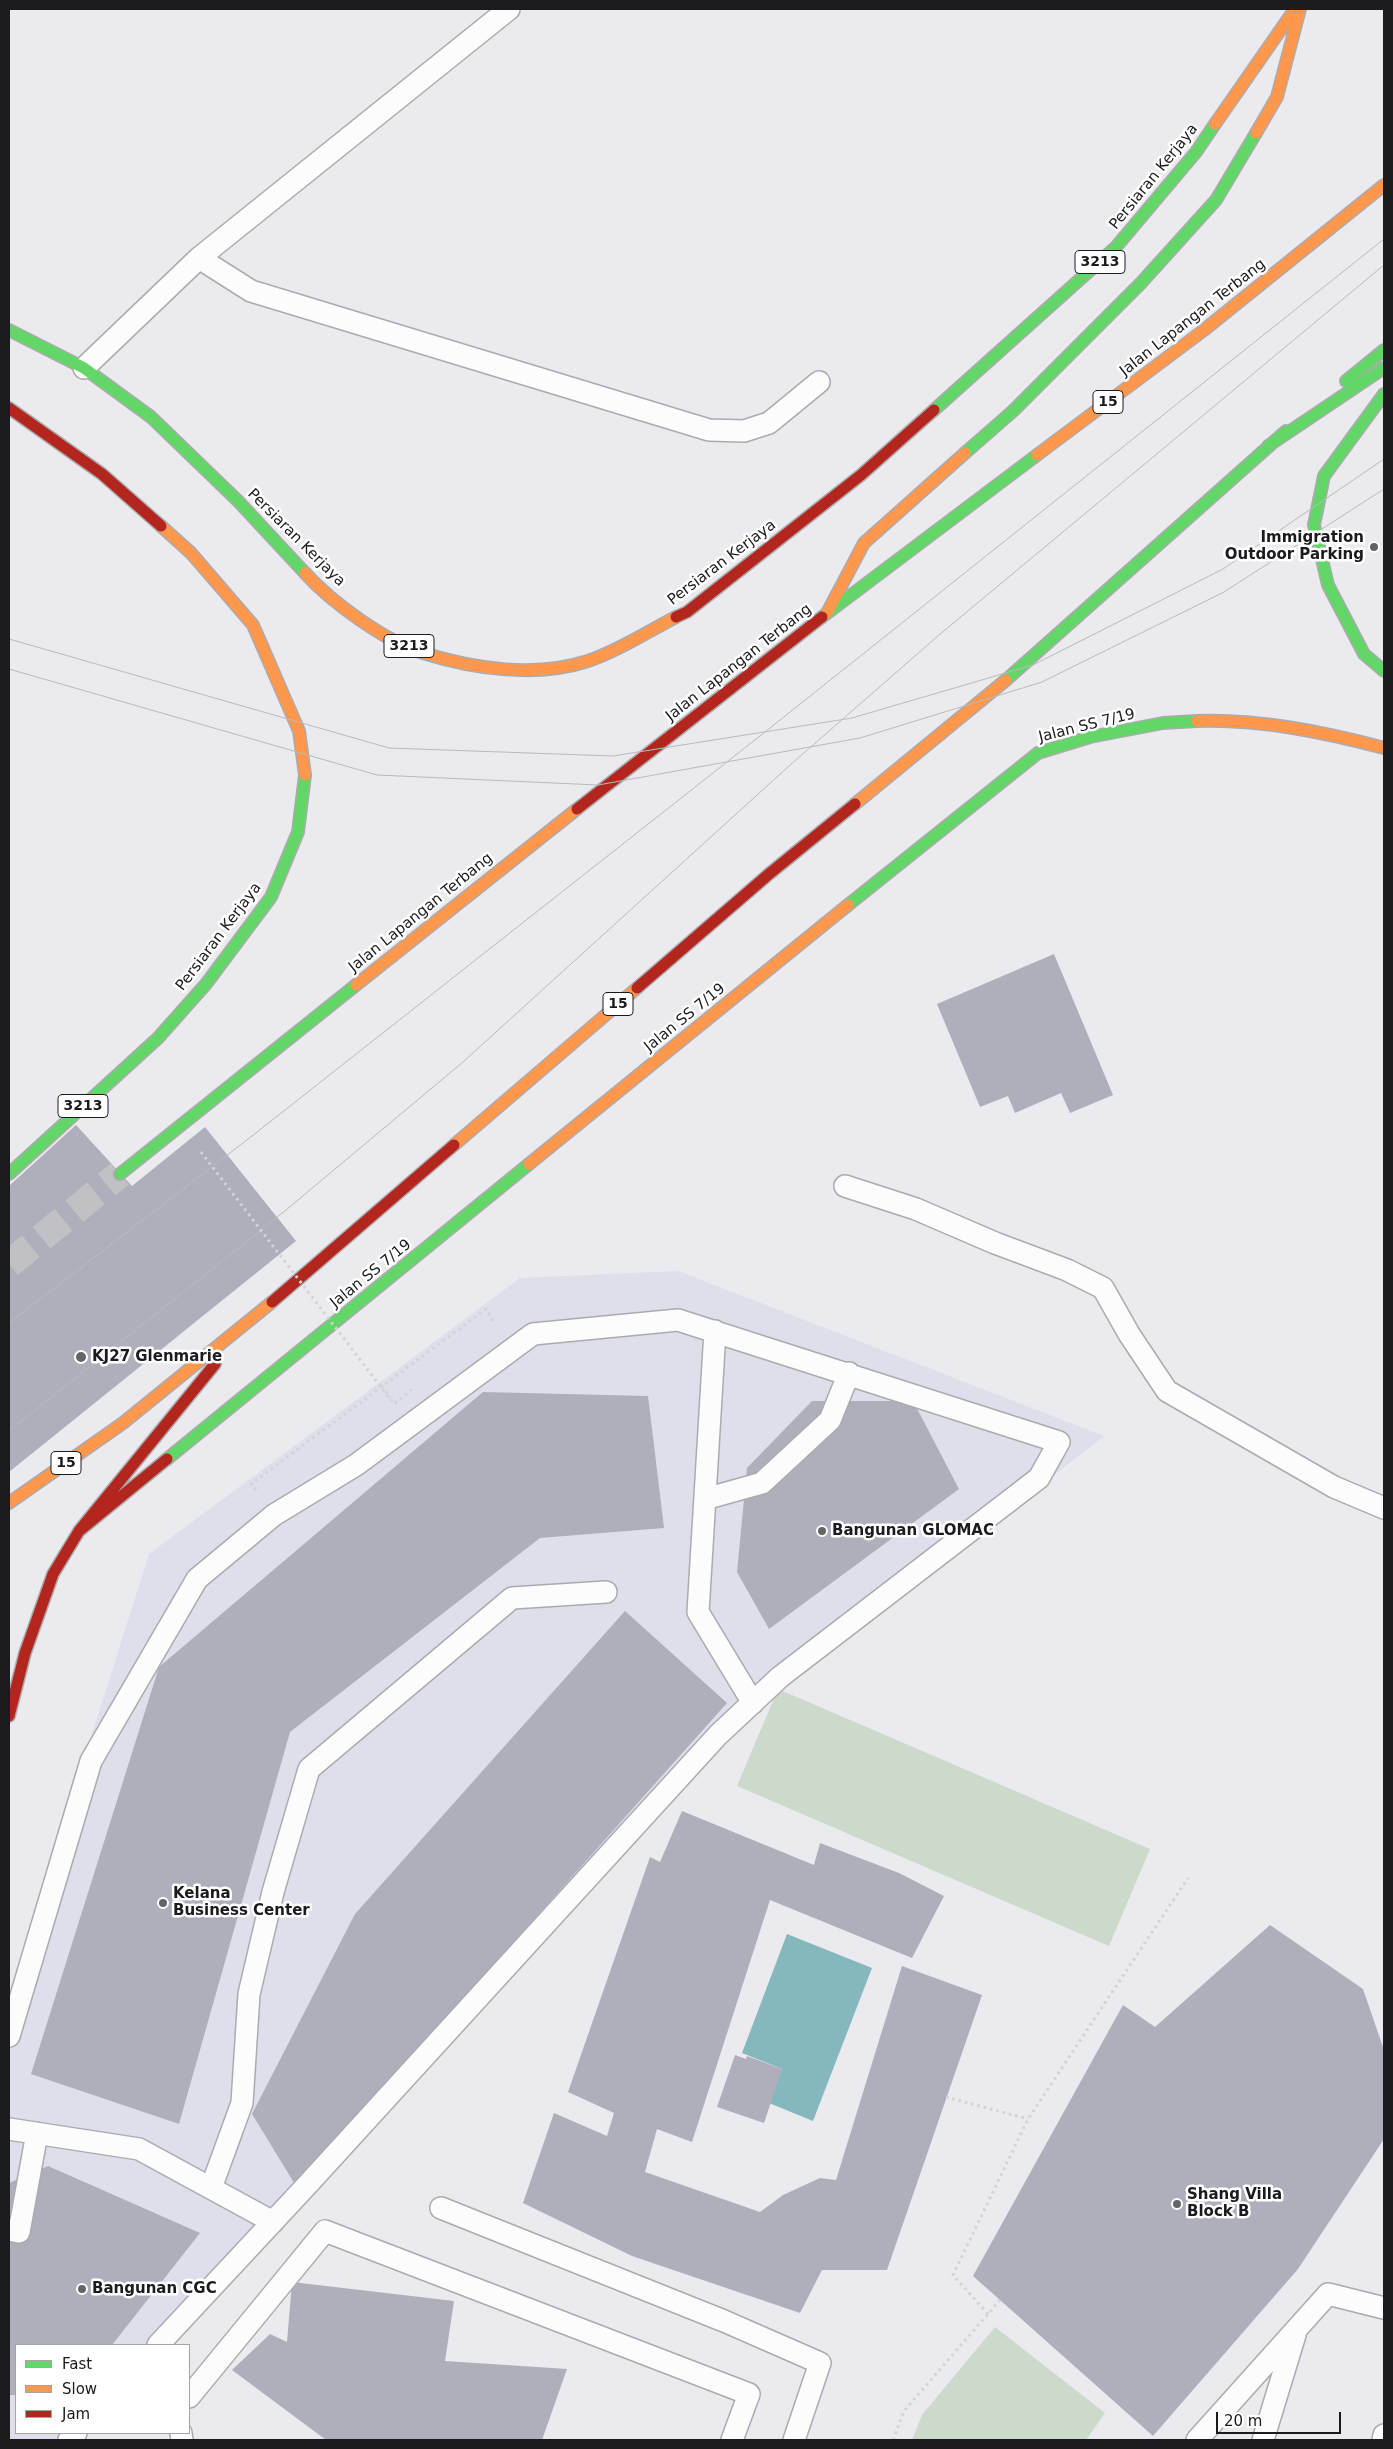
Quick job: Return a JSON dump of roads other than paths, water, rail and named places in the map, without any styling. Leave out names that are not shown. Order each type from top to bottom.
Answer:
[{"type":"main road","name":"Persiaran Kerjaya","points":[[9,330],[84,368],[151,417],[238,501],[312,581],[366,625],[422,653],[481,666],[542,671],[588,661],[687,612],[861,474],[1116,247],[1196,152],[1295,9]]},
{"type":"main road","points":[[827,613],[864,543],[1013,410],[1141,283],[1216,200],[1278,97],[1300,9]]},
{"type":"main road","name":"Jalan Lapangan Terbang","points":[[120,1174],[512,860],[827,613],[1204,330],[1384,185]]},
{"type":"main road","name":"15","points":[[9,1503],[122,1423],[247,1324],[769,874],[995,690],[1268,446],[1384,350]]},
{"type":"main road","points":[[1268,446],[1384,368]]},
{"type":"main road","points":[[1384,394],[1324,476],[1314,525],[1328,585],[1364,654],[1384,671]]},
{"type":"main road","name":"Persiaran Kerjaya","points":[[9,408],[110,481],[191,553],[252,625],[299,731],[306,780],[298,832],[271,897],[206,984],[158,1038],[9,1174]]},
{"type":"main road","name":"Jalan SS 7/19","points":[[79,1531],[804,940],[1038,753],[1090,737],[1163,723],[1232,720],[1335,735],[1384,748]]},
{"type":"main road","points":[[9,1716],[25,1653],[53,1574],[79,1531],[247,1324]]},
{"type":"lane","points":[[84,368],[199,258],[509,9]]},
{"type":"lane","points":[[199,258],[250,291],[709,430],[744,431],[770,423],[819,382]]},
{"type":"lane","points":[[845,1186],[916,1209],[995,1243],[1067,1270],[1103,1288],[1129,1334],[1167,1391],[1334,1487],[1384,1508]]},
{"type":"lane","points":[[9,2036],[91,1761],[197,1579],[274,1515],[356,1465],[533,1334],[678,1320],[849,1372],[1059,1442],[1039,1478],[780,1677],[718,1736],[159,2344]]},
{"type":"lane","points":[[715,1331],[698,1612],[753,1703]]},
{"type":"lane","points":[[705,1499],[762,1483],[830,1420],[849,1372]]},
{"type":"lane","points":[[211,2188],[242,2103],[249,1994],[273,1892],[309,1769],[512,1598],[606,1592]]},
{"type":"lane","points":[[9,2129],[139,2149],[273,2222]]},
{"type":"lane","points":[[9,2230],[19,2232],[36,2133]]},
{"type":"lane","points":[[441,2208],[724,2321],[820,2363],[794,2440]]},
{"type":"lane","points":[[190,2396],[325,2231],[749,2394],[732,2440]]},
{"type":"lane","points":[[1196,2440],[1328,2294],[1384,2308]]},
{"type":"lane","points":[[1263,2440],[1297,2328]]},
{"type":"lane","points":[[1383,2440],[1384,2435]]},
{"type":"water","points":[[787,1934],[872,1968],[813,2121],[769,2103],[782,2069],[742,2053]]},
{"type":"tunnel","points":[[9,1264],[120,1174]]},
{"type":"tram line","points":[[9,1323],[252,1136],[765,732],[1384,239]]},
{"type":"tram line","points":[[9,1431],[286,1210],[463,1062],[789,766],[939,635],[1384,265]]},
{"type":"tram line","points":[[9,639],[389,748],[613,756],[852,718],[1033,665],[1223,569],[1384,459]]},
{"type":"tram line","points":[[9,669],[377,775],[598,785],[860,738],[1042,682],[1224,592],[1384,489]]},
{"type":"place","name":"Immigration Outdoor Parking","points":[[1374,547]]},
{"type":"place","name":"KJ27 Glenmarie","points":[[81,1357]]},
{"type":"place","name":"Bangunan GLOMAC","points":[[822,1531]]},
{"type":"place","name":"Kelana Business Center","points":[[163,1903]]},
{"type":"place","name":"Shang Villa Block B","points":[[1177,2204]]},
{"type":"place","name":"Bangunan CGC","points":[[82,2289]]}]
